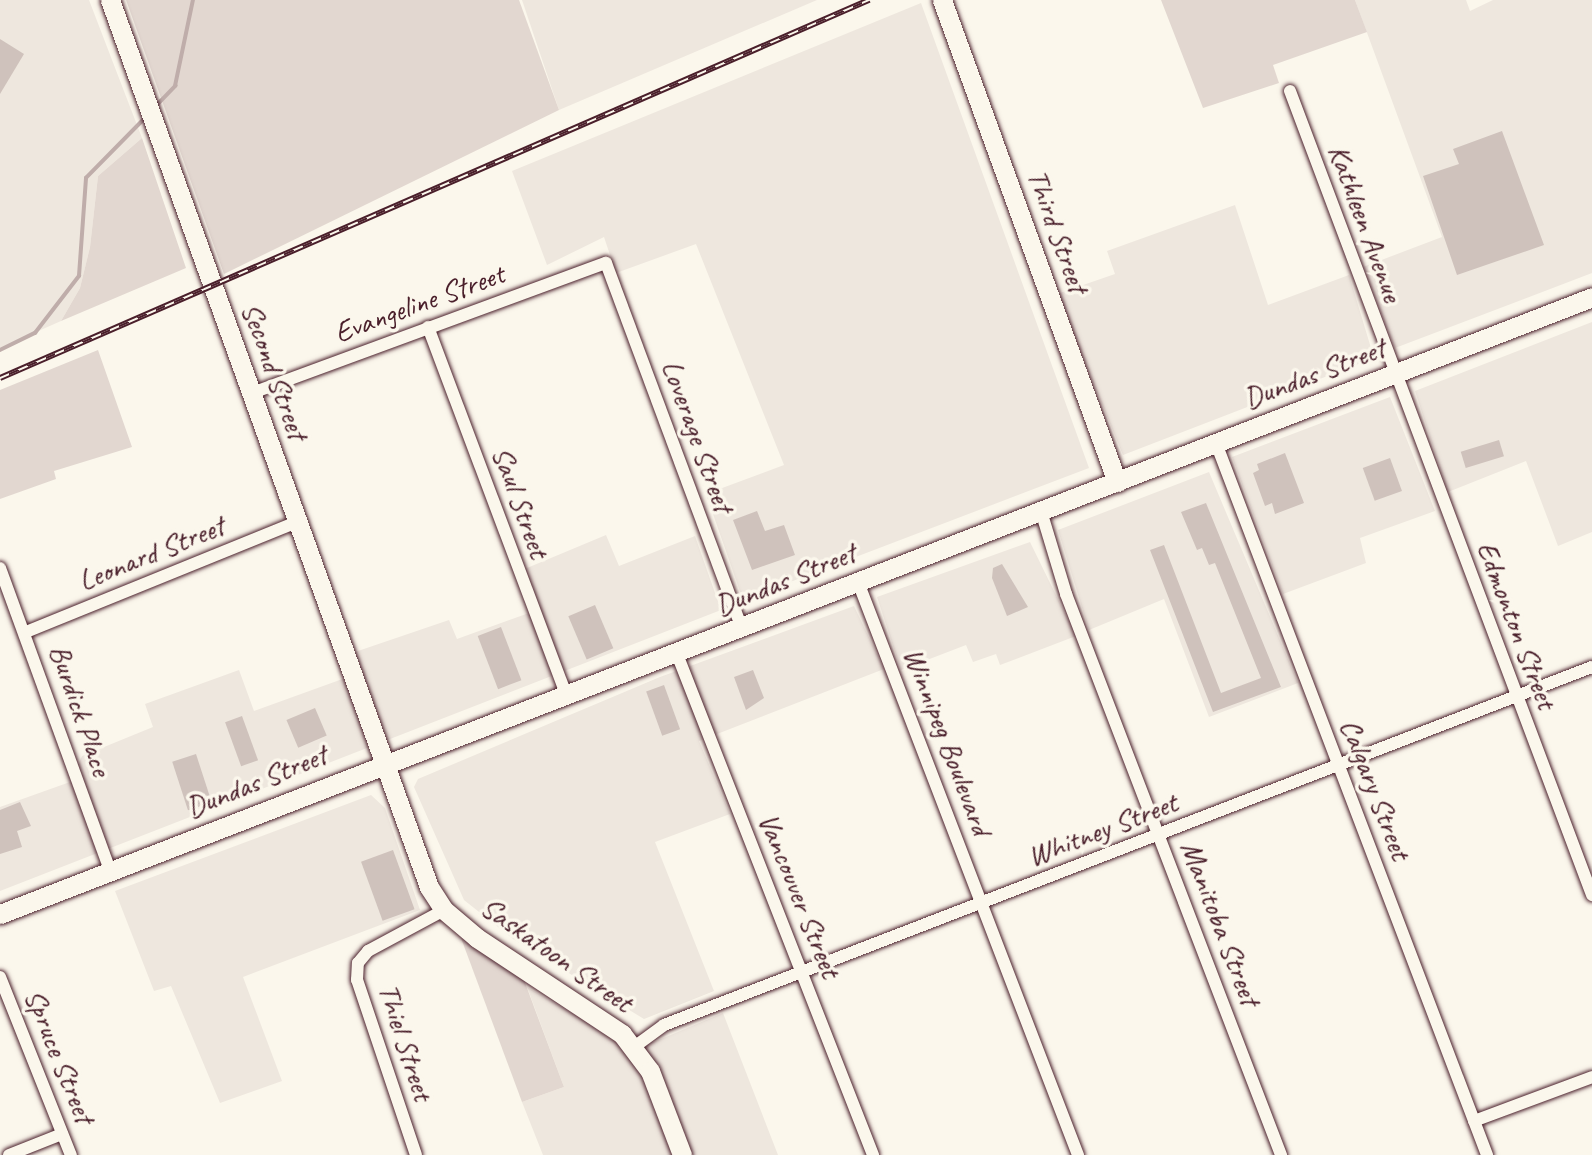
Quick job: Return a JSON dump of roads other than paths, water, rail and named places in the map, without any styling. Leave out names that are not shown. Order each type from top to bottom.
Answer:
[{"type":"street","name":"Second Street","points":[[110,0],[385,762]]},
{"type":"street","name":"Third Street","points":[[942,0],[1117,482]]},
{"type":"street","name":"Kathleen Avenue","points":[[1290,91],[1393,373]]},
{"type":"street","name":"Evangeline Street","points":[[252,394],[606,263]]},
{"type":"street","name":"Loverage Street","points":[[606,263],[742,629]]},
{"type":"street","name":"Dundas Street","points":[[0,914],[385,762],[742,629],[1592,297]]},
{"type":"street","name":"Saul Street","points":[[428,327],[566,695]]},
{"type":"street","name":"Edmonton Street","points":[[1393,373],[1592,895]]},
{"type":"street","name":"Calgary Street","points":[[1216,443],[1487,1155]]},
{"type":"street","name":"Manitoba Street","points":[[1041,511],[1066,594],[1281,1155]]},
{"type":"street","name":"Leonard Street","points":[[26,632],[297,522]]},
{"type":"street","name":"Burdick Place","points":[[0,568],[26,632],[110,871]]},
{"type":"street","name":"Winnipeg Boulevard","points":[[858,582],[1078,1155]]},
{"type":"street","name":"Vancouver Street","points":[[677,654],[873,1155]]},
{"type":"street","name":"Whitney Street","points":[[634,1047],[664,1025],[803,975],[982,902],[1160,836],[1592,667]]},
{"type":"street","name":"Saskatoon Street","points":[[385,762],[429,887],[444,910],[477,938],[608,1021],[634,1047],[650,1071],[682,1155]]},
{"type":"street","name":"Thiel Street","points":[[416,1155],[357,980],[358,963],[368,951],[444,910]]},
{"type":"street","name":"Spruce Street","points":[[0,976],[71,1155]]},
{"type":"street","points":[[1474,1121],[1592,1077]]},
{"type":"street","points":[[9,1155],[62,1134]]},
{"type":"waterway","points":[[156,106],[175,86],[193,0]]},
{"type":"waterway","points":[[0,350],[35,333],[79,276],[86,178],[146,117]]},
{"type":"railway","points":[[0,378],[869,0]]}]
